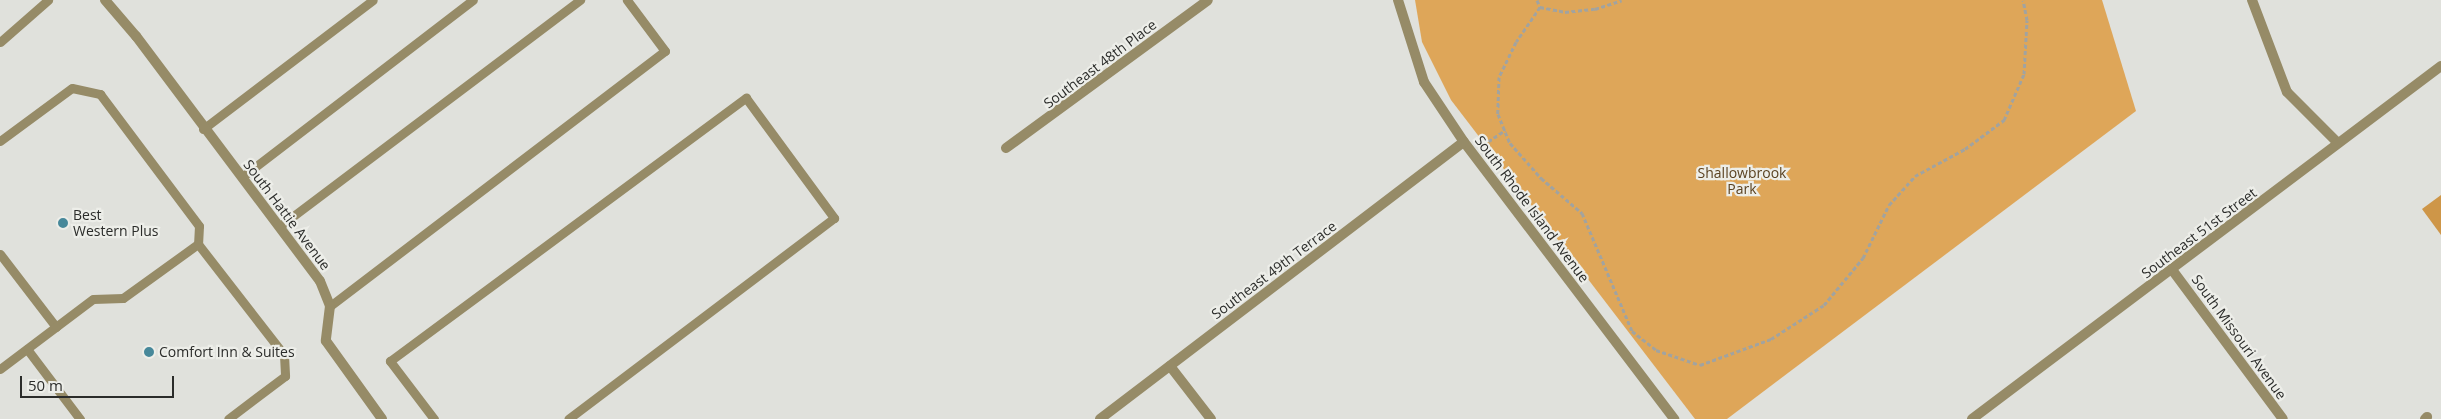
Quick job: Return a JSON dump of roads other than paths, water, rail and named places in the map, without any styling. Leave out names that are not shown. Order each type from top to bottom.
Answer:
[{"type":"street","name":"South Hattie Avenue","points":[[105,0],[173,86],[320,281],[330,306],[326,341],[382,419]]},
{"type":"street","name":"Southeast 48th Place","points":[[1006,148],[1046,122],[1208,0]]},
{"type":"street","name":"South Rhode Island Avenue","points":[[1398,0],[1424,82],[1472,153],[1674,419]]},
{"type":"street","points":[[2252,0],[2287,92],[2338,143]]},
{"type":"street","name":"Southeast 51st Street","points":[[1972,419],[2173,271],[2441,66]]},
{"type":"street","name":"Southeast 49th Terrace","points":[[1100,419],[1464,142]]},
{"type":"street","name":"South Missouri Avenue","points":[[2173,271],[2283,419]]},
{"type":"street","points":[[1170,366],[1211,419]]},
{"type":"lane","points":[[0,42],[48,0]]},
{"type":"lane","points":[[204,129],[373,0]]},
{"type":"lane","points":[[242,177],[473,0]]},
{"type":"lane","points":[[280,226],[580,0]]},
{"type":"lane","points":[[330,306],[664,51],[627,0]]},
{"type":"lane","points":[[0,141],[72,88],[100,94],[198,226],[198,244],[284,355],[285,376],[228,419]]},
{"type":"lane","points":[[434,419],[390,360],[746,98],[834,218],[568,419]]},
{"type":"lane","points":[[0,369],[93,299],[123,298],[198,244]]},
{"type":"lane","points":[[0,254],[56,327]]},
{"type":"lane","points":[[27,349],[80,419]]},
{"type":"place","name":"Best Western Plus","points":[[63,223]]},
{"type":"place","name":"Comfort Inn & Suites","points":[[149,352]]},
{"type":"park label","name":"Shallowbrook Park","points":[[1742,182]]}]
